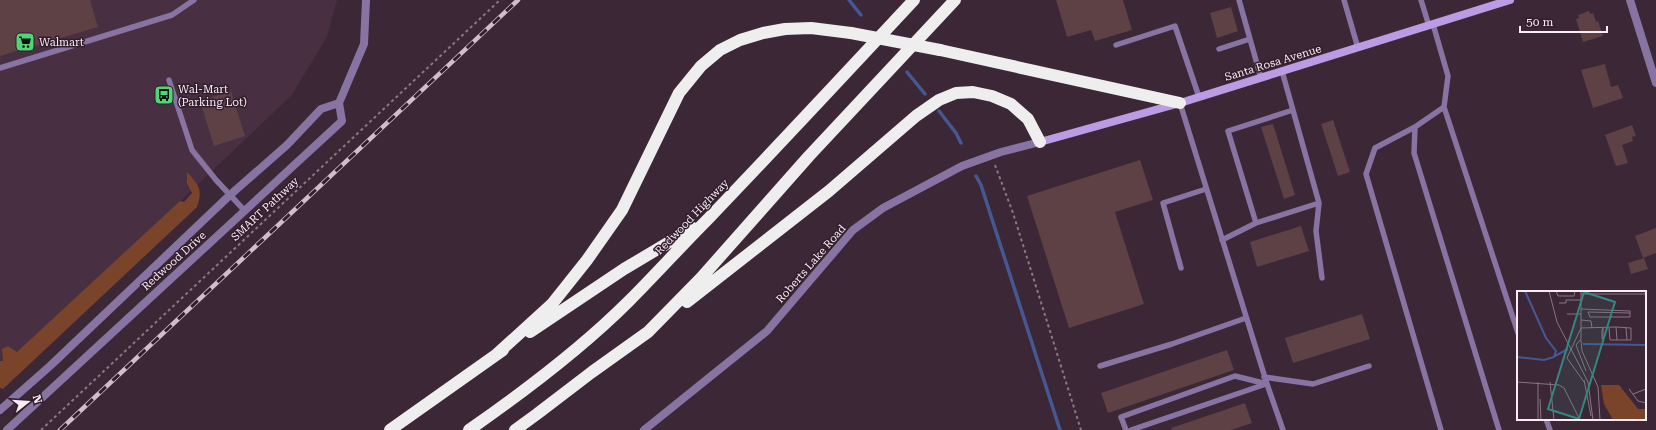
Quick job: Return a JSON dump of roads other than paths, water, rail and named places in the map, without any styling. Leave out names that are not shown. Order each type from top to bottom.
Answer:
[{"type":"highway","name":"Redwood Highway","points":[[469,430],[511,401],[588,339],[628,302],[914,0]]},
{"type":"highway","points":[[648,332],[701,278],[809,156],[955,0]]},
{"type":"highway","points":[[497,354],[552,304],[587,260],[622,210],[660,135],[669,111],[679,93],[701,66],[720,50],[740,40],[763,33],[785,29],[811,28],[851,33],[940,50],[1180,103]]},
{"type":"highway","points":[[515,430],[648,332],[840,182],[916,116],[939,100],[956,94],[973,92],[992,96],[1011,104],[1028,119],[1040,142]]},
{"type":"highway","points":[[390,430],[497,354],[624,269],[706,220]]},
{"type":"main road","name":"Santa Rosa Avenue","points":[[1040,142],[1180,103],[1510,0]]},
{"type":"street","name":"Redwood Drive","points":[[7,430],[342,121],[339,103],[364,44],[366,0]]},
{"type":"street","points":[[1630,0],[1656,83]]},
{"type":"street","name":"Redwood Drive","points":[[0,410],[50,366],[230,195],[287,145],[322,109],[339,103]]},
{"type":"street","name":"Roberts Lake Road","points":[[644,430],[766,331],[853,230],[883,208],[962,166],[991,155],[1040,142]]},
{"type":"lane","points":[[0,68],[172,15],[194,0]]},
{"type":"lane","points":[[1239,0],[1261,78]]},
{"type":"lane","points":[[1344,0],[1358,48]]},
{"type":"lane","points":[[1421,0],[1448,76],[1444,106],[1517,330]]},
{"type":"lane","points":[[1116,45],[1175,26],[1199,97]]},
{"type":"lane","points":[[1219,49],[1250,39]]},
{"type":"lane","points":[[1282,71],[1319,203],[1316,231],[1322,278]]},
{"type":"lane","points":[[169,80],[192,150],[245,211]]},
{"type":"lane","points":[[1180,103],[1264,377],[1283,430]]},
{"type":"lane","points":[[1442,430],[1366,174],[1375,148],[1416,127],[1444,106]]},
{"type":"lane","points":[[1256,223],[1228,131],[1293,110]]},
{"type":"lane","points":[[1416,127],[1414,153],[1499,430]]},
{"type":"lane","points":[[1181,268],[1163,203],[1206,189]]},
{"type":"lane","points":[[1222,240],[1256,223],[1319,203]]},
{"type":"lane","points":[[1100,366],[1172,344],[1246,318]]},
{"type":"lane","points":[[1264,377],[1313,384],[1369,366]]},
{"type":"lane","points":[[1126,430],[1121,416],[1235,376],[1267,384]]},
{"type":"lane","points":[[1131,430],[1267,384]]},
{"type":"lane","points":[[1546,420],[1550,430]]},
{"type":"waterway","points":[[849,0],[861,15]]},
{"type":"waterway","points":[[907,72],[925,94]]},
{"type":"waterway","points":[[939,111],[956,133],[961,143]]},
{"type":"waterway","points":[[976,176],[981,185],[1060,430]]},
{"type":"railway","points":[[60,430],[518,0]]},
{"type":"place","name":"Walmart","points":[[25,42]]},
{"type":"place","name":"Wal-Mart (Parking Lot)","points":[[164,95]]}]
